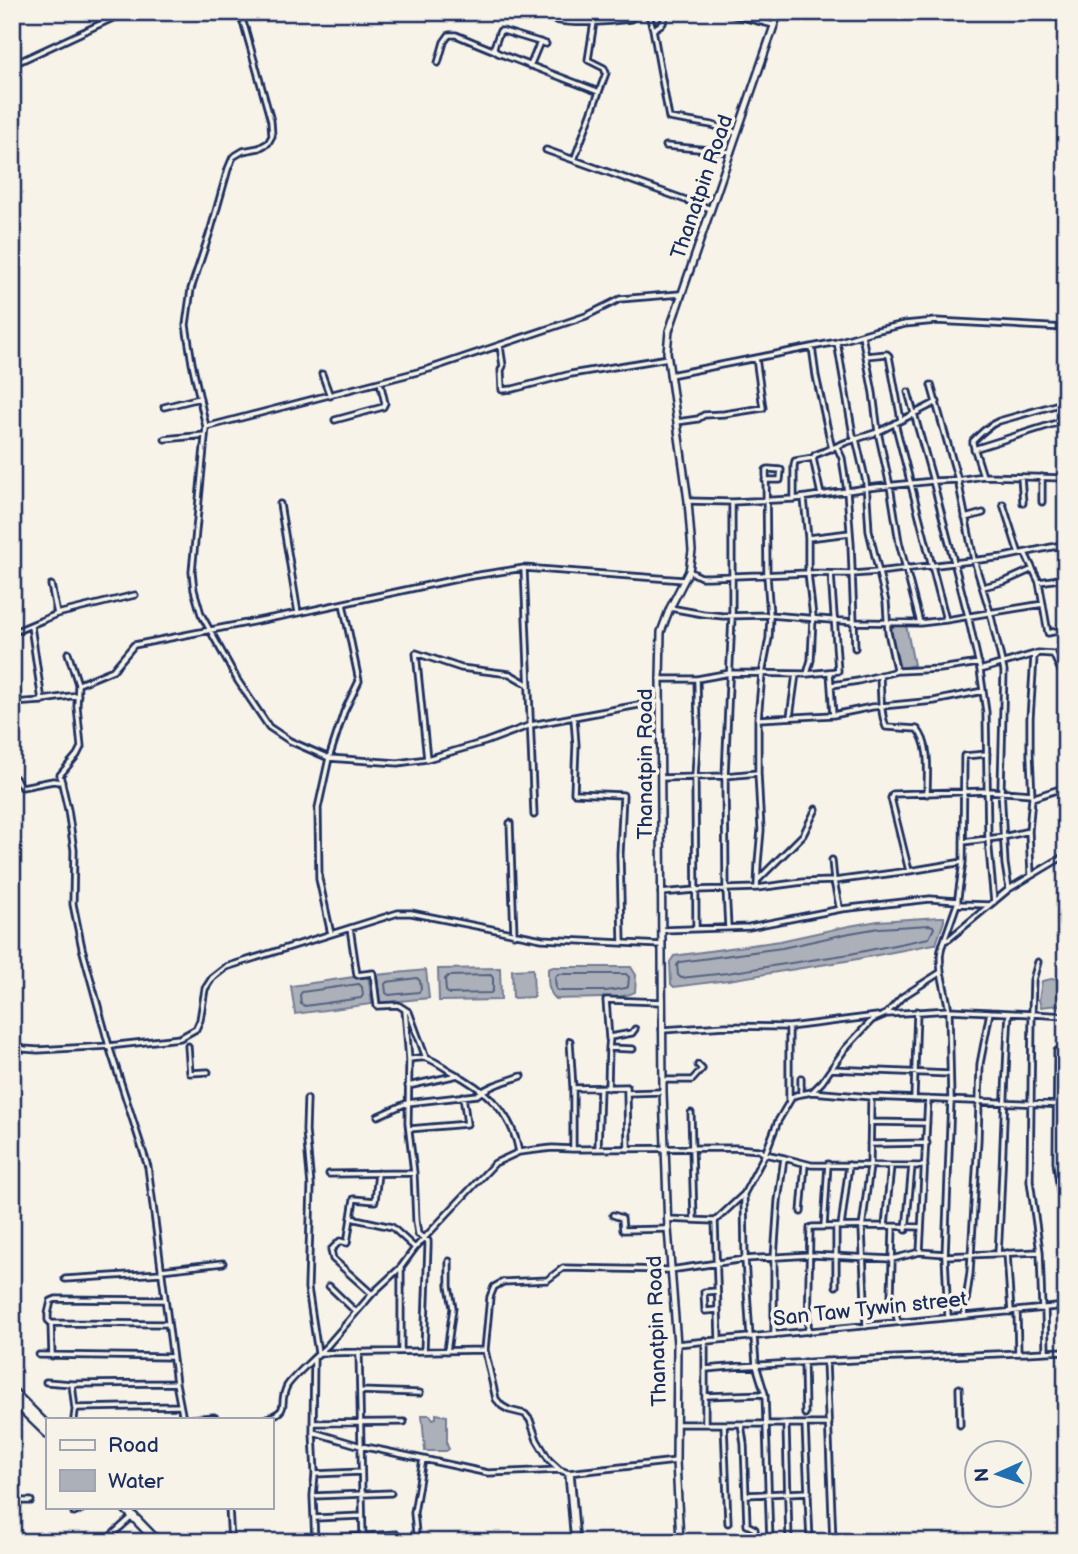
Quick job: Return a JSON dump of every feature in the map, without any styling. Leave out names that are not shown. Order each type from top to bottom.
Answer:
[{"type":"highway","points":[[12,1391],[46,1425]]},
{"type":"highway","points":[[12,1399],[46,1432]]},
{"type":"highway","points":[[125,1508],[158,1542]]},
{"type":"highway","points":[[131,1508],[164,1542]]},
{"type":"main road","name":"Thanatpin Road","points":[[680,1542],[676,1461],[677,1344],[667,1229],[663,1092],[660,679],[662,632],[670,608],[689,571],[692,551],[688,501],[668,358],[669,331],[779,12]]},
{"type":"street","points":[[12,65],[126,12]]},
{"type":"street","points":[[239,12],[271,121],[272,136],[268,143],[259,148],[243,151],[233,157],[191,289],[186,325],[206,427],[192,572],[194,590],[201,614],[238,681],[269,727],[290,741],[329,758],[398,763],[427,759],[531,726],[660,701]]},
{"type":"street","points":[[540,12],[544,17],[557,21],[594,22],[631,19],[636,12]]},
{"type":"street","points":[[649,12],[669,118],[712,125],[737,133]]},
{"type":"street","points":[[653,29],[663,23],[666,12]]},
{"type":"street","points":[[721,12],[774,25]]},
{"type":"street","points":[[574,160],[605,70],[589,62],[588,58],[594,22]]},
{"type":"street","points":[[495,51],[494,47],[501,31],[546,44]]},
{"type":"street","points":[[438,64],[444,42],[449,35],[456,35],[599,92]]},
{"type":"street","points":[[530,66],[540,42]]},
{"type":"street","points":[[666,146],[731,152]]},
{"type":"street","points":[[546,150],[711,209]]},
{"type":"street","points":[[206,427],[429,369],[586,316],[620,299],[682,294]]},
{"type":"street","points":[[670,375],[837,342],[905,324],[936,321],[1066,328]]},
{"type":"street","points":[[862,335],[905,568],[920,622]]},
{"type":"street","points":[[837,342],[853,435],[867,488],[869,531],[897,671]]},
{"type":"street","points":[[499,345],[503,366],[500,370],[502,390],[580,372],[668,358]]},
{"type":"street","points":[[812,347],[832,449]]},
{"type":"street","points":[[866,356],[889,356],[901,420]]},
{"type":"street","points":[[677,422],[698,419],[704,415],[763,408],[755,358]]},
{"type":"street","points":[[322,374],[330,396]]},
{"type":"street","points":[[335,420],[383,407],[385,403],[380,382]]},
{"type":"street","points":[[931,385],[958,480],[974,560],[1004,671],[1001,793],[1009,889]]},
{"type":"street","points":[[908,392],[979,663],[986,712],[992,903]]},
{"type":"street","points":[[164,407],[200,398]]},
{"type":"street","points":[[794,499],[795,461],[813,457],[878,432],[937,402]]},
{"type":"street","points":[[983,476],[973,440],[991,424],[1066,402]]},
{"type":"street","points":[[974,449],[1066,420]]},
{"type":"street","points":[[895,423],[946,620]]},
{"type":"street","points":[[165,439],[205,435]]},
{"type":"street","points":[[838,447],[847,491],[855,648]]},
{"type":"street","points":[[813,457],[821,495]]},
{"type":"street","points":[[757,888],[761,830],[758,719],[770,615],[765,480],[766,469],[781,470],[780,480],[765,480]]},
{"type":"street","points":[[688,501],[794,499],[890,485],[983,476],[1066,478]]},
{"type":"street","points":[[1021,477],[1023,503]]},
{"type":"street","points":[[1042,477],[1042,502]]},
{"type":"street","points":[[804,498],[813,617],[811,660],[807,674]]},
{"type":"street","points":[[728,928],[725,776],[732,616],[732,502]]},
{"type":"street","points":[[280,504],[298,613]]},
{"type":"street","points":[[1003,504],[1019,554]]},
{"type":"street","points":[[965,518],[983,513]]},
{"type":"street","points":[[808,538],[850,533]]},
{"type":"street","points":[[689,571],[701,577],[852,574],[1019,554],[1066,544]]},
{"type":"street","points":[[1025,552],[1039,582],[1048,632],[1066,629]]},
{"type":"street","points":[[78,684],[113,670],[134,645],[466,577],[524,568],[684,580]]},
{"type":"street","points":[[524,568],[534,815]]},
{"type":"street","points":[[983,587],[1006,581],[1033,569]]},
{"type":"street","points":[[660,679],[697,679],[730,673],[807,674],[838,671],[831,574]]},
{"type":"street","points":[[1039,582],[1066,578]]},
{"type":"street","points":[[51,585],[57,614]]},
{"type":"street","points":[[12,633],[57,614],[135,595]]},
{"type":"street","points":[[331,934],[319,879],[318,808],[329,758],[344,712],[359,681],[343,604]]},
{"type":"street","points":[[670,608],[732,616],[770,615],[855,622],[920,622],[1043,604]]},
{"type":"street","points":[[31,626],[41,701]]},
{"type":"street","points":[[12,651],[18,702]]},
{"type":"street","points":[[68,653],[78,684],[80,747],[77,755],[60,775],[74,850],[73,904],[82,948],[148,1167],[172,1357],[183,1418]]},
{"type":"street","points":[[427,759],[416,653],[461,668],[510,674],[529,685]]},
{"type":"street","points":[[1031,876],[1030,718],[1034,657],[1038,653]]},
{"type":"street","points":[[980,670],[1038,653],[1053,654],[1066,681]]},
{"type":"street","points":[[832,685],[897,671],[940,669],[979,663]]},
{"type":"street","points":[[830,673],[833,715]]},
{"type":"street","points":[[790,717],[796,674]]},
{"type":"street","points":[[880,675],[884,725],[917,729],[922,735],[927,794]]},
{"type":"street","points":[[696,929],[697,679]]},
{"type":"street","points":[[758,719],[833,715],[882,706],[934,701],[983,691]]},
{"type":"street","points":[[12,703],[78,695]]},
{"type":"street","points":[[574,718],[576,745],[573,793],[623,795],[620,854],[622,943]]},
{"type":"street","points":[[948,1317],[945,1255],[951,1100],[949,1010],[939,958],[957,902],[963,862],[964,757],[987,754]]},
{"type":"street","points":[[661,778],[758,773]]},
{"type":"street","points":[[12,778],[22,787],[53,781],[62,782]]},
{"type":"street","points":[[909,871],[891,798],[893,794],[988,791],[1032,796],[1066,787]]},
{"type":"street","points":[[757,882],[803,835],[816,809]]},
{"type":"street","points":[[510,823],[514,935]]},
{"type":"street","points":[[963,842],[1029,831]]},
{"type":"street","points":[[944,941],[950,939],[1009,889],[1066,855]]},
{"type":"street","points":[[832,860],[841,909]]},
{"type":"street","points":[[661,893],[834,881],[963,862]]},
{"type":"street","points":[[662,930],[728,928],[841,909],[930,899],[992,903]]},
{"type":"street","points":[[12,1043],[24,1049],[38,1050],[181,1038],[196,1029],[205,989],[212,978],[226,967],[398,913],[411,913],[542,939],[662,945]]},
{"type":"street","points":[[350,928],[357,975],[373,973],[377,1006],[398,1005],[409,1012],[426,1058]]},
{"type":"street","points":[[1038,962],[1033,980],[1030,1181],[1040,1252],[1046,1352]]},
{"type":"street","points":[[811,1092],[871,1020],[886,1014],[902,997],[941,972]]},
{"type":"street","points":[[608,1087],[609,1039],[606,1000],[662,1002]]},
{"type":"street","points":[[405,1010],[409,1059],[409,1129],[416,1221],[418,1234],[428,1241],[424,1351]]},
{"type":"street","points":[[662,1030],[726,1026],[789,1027],[917,1011],[1066,1016]]},
{"type":"street","points":[[914,1099],[917,1011]]},
{"type":"street","points":[[964,1315],[971,1273],[980,1064],[990,1012]]},
{"type":"street","points":[[998,1254],[1009,1013]]},
{"type":"street","points":[[789,1027],[789,1103]]},
{"type":"street","points":[[609,1039],[632,1033],[635,1029]]},
{"type":"street","points":[[181,1038],[189,1046],[190,1073],[208,1072]]},
{"type":"street","points":[[570,1041],[573,1149]]},
{"type":"street","points":[[609,1048],[633,1049]]},
{"type":"street","points":[[1057,1051],[1056,1161],[1066,1232]]},
{"type":"street","points":[[409,1059],[426,1058],[482,1090],[503,1113],[519,1152]]},
{"type":"street","points":[[663,1080],[692,1080],[702,1069],[698,1065]]},
{"type":"street","points":[[831,1069],[950,1074]]},
{"type":"street","points":[[408,1086],[458,1075]]},
{"type":"street","points":[[377,1116],[408,1103],[477,1094],[522,1076]]},
{"type":"street","points":[[801,1078],[801,1094]]},
{"type":"street","points":[[573,1088],[627,1087],[628,1149]]},
{"type":"street","points":[[598,1149],[600,1088]]},
{"type":"street","points":[[627,1093],[663,1092]]},
{"type":"street","points":[[667,1219],[715,1221],[744,1194],[765,1154],[778,1121],[794,1096],[801,1094],[811,1092],[1066,1105]]},
{"type":"street","points":[[409,1129],[467,1124],[463,1096]]},
{"type":"street","points":[[866,1326],[862,1228],[870,1166],[871,1097]]},
{"type":"street","points":[[307,1099],[306,1131],[311,1186],[309,1288],[318,1353]]},
{"type":"street","points":[[920,1252],[928,1099]]},
{"type":"street","points":[[691,1113],[694,1220]]},
{"type":"street","points":[[871,1122],[927,1123]]},
{"type":"street","points":[[870,1144],[927,1143]]},
{"type":"street","points":[[267,1418],[278,1414],[283,1408],[289,1382],[327,1346],[495,1163],[519,1152],[551,1148],[759,1150],[805,1164],[925,1166]]},
{"type":"street","points":[[774,1335],[774,1258],[784,1158]]},
{"type":"street","points":[[801,1212],[805,1164]]},
{"type":"street","points":[[824,1227],[828,1164]]},
{"type":"street","points":[[836,1286],[838,1227],[849,1165]]},
{"type":"street","points":[[885,1226],[891,1166]]},
{"type":"street","points":[[906,1229],[912,1166]]},
{"type":"street","points":[[372,1294],[333,1259],[331,1250],[341,1241],[347,1243],[354,1199],[376,1201],[378,1173]]},
{"type":"street","points":[[329,1174],[414,1173]]},
{"type":"street","points":[[744,1194],[745,1259],[752,1337],[756,1365],[765,1394],[770,1542]]},
{"type":"street","points":[[613,1215],[622,1218],[622,1230],[667,1229]]},
{"type":"street","points":[[351,1218],[392,1227],[415,1248]]},
{"type":"street","points":[[715,1221],[719,1339]]},
{"type":"street","points":[[893,1227],[891,1297],[898,1322]]},
{"type":"street","points":[[808,1332],[810,1228],[922,1227]]},
{"type":"street","points":[[560,1470],[549,1460],[525,1414],[502,1406],[496,1399],[485,1350],[490,1297],[494,1287],[503,1282],[547,1280],[563,1268],[670,1270],[745,1259],[810,1255],[892,1259],[920,1252],[971,1256],[1040,1252]]},
{"type":"street","points":[[1007,1253],[1011,1311]]},
{"type":"street","points":[[447,1350],[453,1308],[449,1286],[449,1261]]},
{"type":"street","points":[[65,1279],[223,1263]]},
{"type":"street","points":[[401,1267],[401,1351]]},
{"type":"street","points":[[328,1286],[356,1312]]},
{"type":"street","points":[[717,1291],[704,1292],[705,1311],[718,1310]]},
{"type":"street","points":[[51,1356],[51,1323],[48,1314],[51,1301],[165,1300]]},
{"type":"street","name":"San Taw Tywin street","points":[[677,1344],[1066,1306]]},
{"type":"street","points":[[1017,1311],[1018,1353]]},
{"type":"street","points":[[51,1323],[168,1325]]},
{"type":"street","points":[[705,1340],[705,1424]]},
{"type":"street","points":[[318,1353],[485,1350]]},
{"type":"street","points":[[706,1370],[804,1362],[1066,1351]]},
{"type":"street","points":[[359,1352],[363,1542]]},
{"type":"street","points":[[39,1355],[172,1357]]},
{"type":"street","points":[[314,1358],[315,1540],[396,1534]]},
{"type":"street","points":[[825,1361],[833,1542]]},
{"type":"street","points":[[804,1362],[805,1415]]},
{"type":"street","points":[[46,1382],[176,1384]]},
{"type":"street","points":[[72,1384],[74,1418]]},
{"type":"street","points":[[958,1388],[960,1425]]},
{"type":"street","points":[[360,1391],[420,1393]]},
{"type":"street","points":[[705,1396],[765,1394]]},
{"type":"street","points":[[75,1409],[179,1406]]},
{"type":"street","points":[[314,1423],[404,1422]]},
{"type":"street","points":[[676,1424],[829,1424]]},
{"type":"street","points":[[724,1424],[728,1523]]},
{"type":"street","points":[[741,1424],[747,1525],[755,1529],[756,1542]]},
{"type":"street","points":[[786,1424],[789,1542]]},
{"type":"street","points":[[805,1424],[810,1542]]},
{"type":"street","points":[[313,1432],[361,1447],[488,1474],[560,1470],[570,1473],[676,1461]]},
{"type":"street","points":[[417,1542],[414,1513],[423,1459]]},
{"type":"street","points":[[316,1474],[362,1472]]},
{"type":"street","points":[[570,1473],[575,1542]]},
{"type":"street","points":[[746,1494],[808,1492]]},
{"type":"street","points":[[313,1496],[391,1493]]},
{"type":"street","points":[[12,1501],[31,1502]]},
{"type":"street","points":[[74,1513],[84,1508]]},
{"type":"street","points":[[229,1508],[231,1542]]},
{"type":"street","points":[[104,1542],[133,1516]]},
{"type":"street","points":[[314,1518],[362,1516]]},
{"type":"water","points":[[906,625],[914,665],[900,668],[890,632],[893,626]]},
{"type":"water","points":[[944,917],[936,944],[728,980],[674,987],[671,984],[670,962],[674,956],[780,941],[878,921]]},
{"type":"water","points":[[631,967],[636,975],[635,992],[609,997],[556,999],[548,981],[548,969]]},
{"type":"water","points":[[500,968],[501,1000],[439,1001],[438,969]]},
{"type":"water","points":[[533,969],[534,997],[513,998],[512,970]]},
{"type":"water","points":[[426,970],[429,998],[380,1003],[377,975]]},
{"type":"water","points":[[368,975],[372,1004],[295,1014],[291,986]]},
{"type":"water","points":[[1066,976],[1066,1004],[1041,1007],[1039,1000],[1042,981]]},
{"type":"water","points":[[436,1414],[447,1416],[449,1449],[425,1451],[422,1415],[430,1415],[433,1419]]}]
